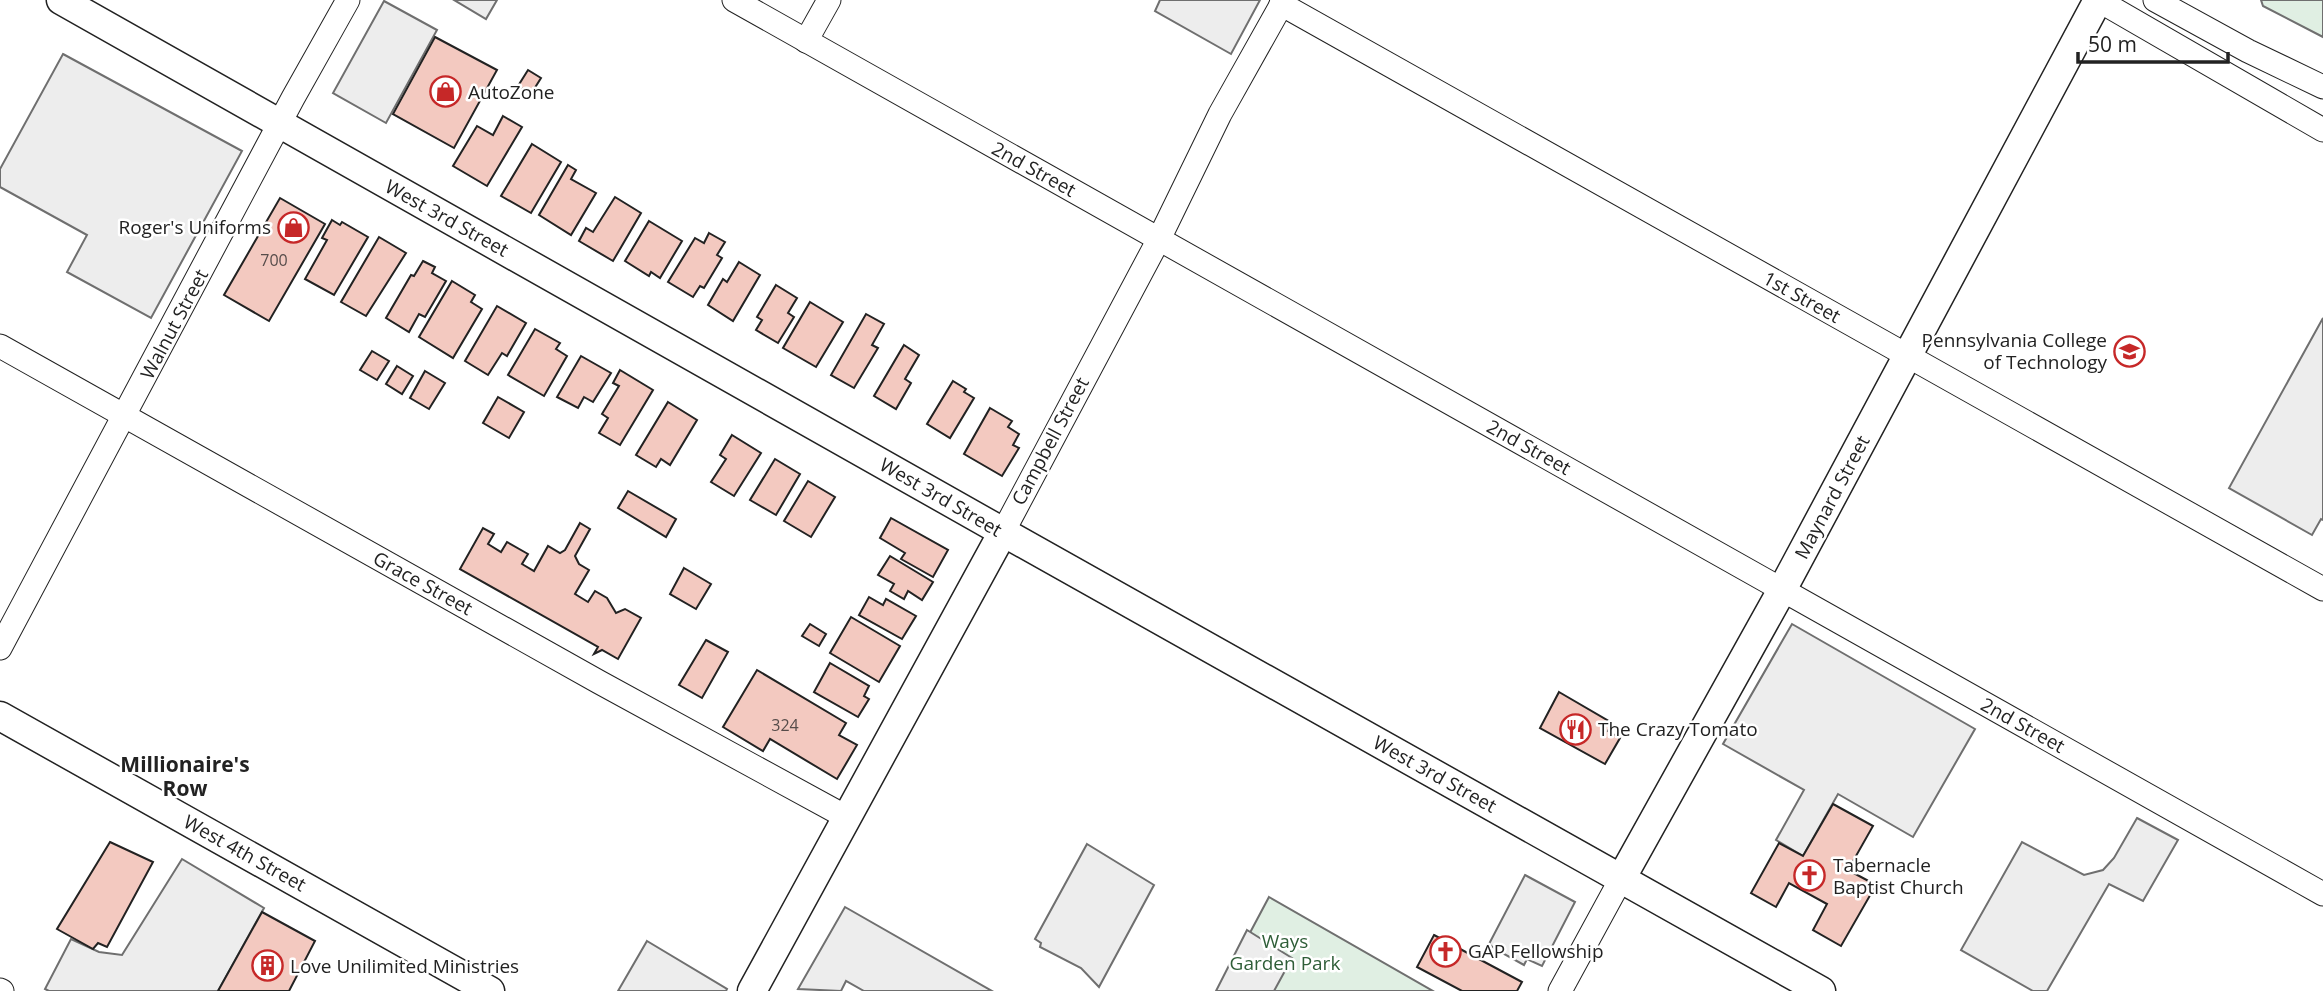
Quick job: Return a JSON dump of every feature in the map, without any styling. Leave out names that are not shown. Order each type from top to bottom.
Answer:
[{"type":"main road","name":"West 3rd Street","points":[[61,0],[1821,991]]},
{"type":"main road","name":"Maynard Street","points":[[1620,878],[1782,590],[2098,0]]},
{"type":"main road","name":"Campbell Street","points":[[751,991],[1003,532]]},
{"type":"main road","name":"West 4th Street","points":[[0,716],[490,991]]},
{"type":"street","name":"Walnut Street","points":[[0,648],[348,0]]},
{"type":"street","name":"2nd Street","points":[[734,0],[2323,894]]},
{"type":"street","points":[[807,41],[829,0]]},
{"type":"street","points":[[2098,0],[2323,130]]},
{"type":"street","points":[[2155,0],[2248,51],[2323,87]]},
{"type":"street","name":"1st Street","points":[[1282,2],[2323,589]]},
{"type":"street","name":"Campbell Street","points":[[1003,532],[1160,239],[1220,114],[1282,2]]},
{"type":"street","name":"Grace Street","points":[[0,346],[598,682],[848,817]]},
{"type":"street","name":"Maynard Street","points":[[1560,991],[1620,878]]},
{"type":"green space","points":[[2261,0],[2323,0],[2323,37],[2263,6]]},
{"type":"green space","name":"Ways Garden Park","points":[[1269,897],[1433,991],[1219,991]]},
{"type":"shaded area","points":[[454,0],[497,0],[486,19]]},
{"type":"shaded area","points":[[1160,0],[1260,0],[1231,54],[1155,11]]},
{"type":"shaded area","points":[[384,1],[437,30],[386,123],[333,93]]},
{"type":"shaded area","points":[[63,54],[242,151],[151,318],[67,272],[87,235],[0,187],[0,169]]},
{"type":"shaded area","points":[[2323,318],[2323,520],[2321,519],[2312,535],[2229,488]]},
{"type":"shaded area","points":[[1792,624],[1975,729],[1913,837],[1838,794],[1803,856],[1776,840],[1804,790],[1723,744]]},
{"type":"shaded area","points":[[2137,818],[2178,840],[2143,901],[2109,884],[2047,991],[2033,991],[1961,950],[2022,842],[2084,875],[2103,870],[2114,858]]},
{"type":"shaded area","points":[[1087,844],[1154,885],[1099,987],[1081,968],[1040,947],[1041,943],[1035,939]]},
{"type":"shaded area","points":[[182,859],[264,908],[218,991],[45,989],[71,939],[99,952],[122,955]]},
{"type":"shaded area","points":[[1525,875],[1575,902],[1542,966],[1527,959],[1524,965],[1489,944]]},
{"type":"shaded area","points":[[845,907],[992,991],[864,991],[846,981],[841,991],[798,989]]},
{"type":"shaded area","points":[[1247,930],[1292,958],[1274,991],[1216,991]]},
{"type":"shaded area","points":[[647,941],[727,989],[726,991],[618,991]]},
{"type":"building","name":"AutoZone","points":[[435,37],[497,70],[454,148],[393,114]]},
{"type":"building","points":[[528,70],[541,78],[531,94],[518,86]]},
{"type":"building","points":[[503,116],[522,127],[487,186],[453,166],[477,126],[493,135]]},
{"type":"building","points":[[532,144],[561,162],[531,213],[501,196]]},
{"type":"building","points":[[568,165],[576,170],[571,179],[596,193],[571,235],[539,215]]},
{"type":"building","points":[[615,197],[641,213],[613,261],[579,241],[586,228],[593,232]]},
{"type":"building","points":[[280,198],[325,224],[269,321],[224,295]]},
{"type":"building","points":[[332,220],[340,225],[342,222],[368,237],[334,295],[305,279],[327,240],[322,238]]},
{"type":"building","points":[[649,221],[682,241],[660,278],[651,272],[649,276],[625,261]]},
{"type":"building","points":[[709,233],[725,242],[717,255],[722,258],[704,288],[700,286],[693,297],[668,282],[695,238],[704,243]]},
{"type":"building","points":[[379,237],[406,253],[366,316],[341,302]]},
{"type":"building","points":[[423,261],[435,267],[432,273],[446,281],[425,317],[419,314],[409,332],[386,318],[411,275],[414,276]]},
{"type":"building","points":[[739,262],[760,275],[733,321],[708,305],[723,279],[727,282]]},
{"type":"building","points":[[452,281],[475,295],[471,302],[482,309],[453,358],[419,337]]},
{"type":"building","points":[[776,285],[797,298],[788,313],[794,317],[778,343],[756,330],[762,320],[757,317]]},
{"type":"building","points":[[810,302],[843,322],[816,367],[783,348]]},
{"type":"building","points":[[497,306],[526,323],[507,356],[502,353],[488,375],[465,361]]},
{"type":"building","points":[[866,314],[884,324],[872,345],[878,348],[854,388],[831,375]]},
{"type":"building","points":[[535,329],[560,343],[556,349],[567,356],[544,396],[508,375]]},
{"type":"building","points":[[904,345],[919,355],[905,379],[911,383],[896,409],[874,396]]},
{"type":"building","points":[[372,351],[389,361],[377,380],[360,370]]},
{"type":"building","points":[[581,356],[611,373],[593,402],[584,397],[578,408],[557,397]]},
{"type":"building","points":[[397,366],[413,376],[402,394],[386,384]]},
{"type":"building","points":[[620,370],[653,390],[620,445],[599,433],[608,418],[602,414],[619,386],[613,383]]},
{"type":"building","points":[[425,371],[445,383],[429,409],[410,398]]},
{"type":"building","points":[[953,381],[974,398],[950,438],[927,424]]},
{"type":"building","points":[[498,397],[524,412],[509,438],[483,423]]},
{"type":"building","points":[[668,402],[697,420],[670,465],[661,459],[656,467],[636,455]]},
{"type":"building","points":[[990,408],[1012,421],[1008,427],[1019,434],[1013,445],[1019,448],[1002,476],[964,454]]},
{"type":"building","points":[[732,435],[761,453],[734,496],[711,482],[726,459],[720,455]]},
{"type":"building","points":[[775,459],[800,474],[776,515],[750,500]]},
{"type":"building","points":[[808,481],[835,497],[811,537],[784,521]]},
{"type":"building","points":[[628,491],[676,519],[666,537],[618,508]]},
{"type":"building","points":[[891,518],[948,550],[933,577],[901,559],[905,553],[880,538]]},
{"type":"building","points":[[580,523],[590,529],[575,556],[579,564],[589,570],[575,594],[588,602],[595,591],[607,598],[616,613],[625,609],[641,618],[618,659],[602,650],[594,654],[598,647],[460,569],[483,528],[494,534],[488,544],[501,552],[507,542],[528,554],[522,564],[534,571],[548,546],[560,553],[565,550]]},
{"type":"building","points":[[890,556],[933,582],[922,600],[908,591],[904,599],[890,591],[894,584],[878,575]]},
{"type":"building","points":[[684,568],[711,584],[696,609],[670,594]]},
{"type":"building","points":[[869,597],[883,605],[886,599],[916,616],[902,639],[859,615]]},
{"type":"building","points":[[851,617],[900,646],[879,682],[830,653]]},
{"type":"building","points":[[810,624],[826,634],[819,646],[802,636]]},
{"type":"building","points":[[706,640],[728,652],[702,698],[679,685]]},
{"type":"building","points":[[830,663],[869,686],[864,696],[869,699],[858,717],[814,692]]},
{"type":"building","points":[[757,670],[846,723],[839,735],[857,745],[837,779],[770,739],[763,751],[723,727]]},
{"type":"building","name":"The Crazy Tomato","points":[[1559,692],[1612,723],[1608,731],[1620,738],[1605,764],[1540,728]]},
{"type":"building","name":"Tabernacle Baptist Church","points":[[1833,804],[1873,826],[1848,870],[1876,885],[1841,946],[1813,930],[1827,904],[1789,883],[1776,907],[1751,893],[1779,843],[1803,856]]},
{"type":"building","points":[[110,842],[153,862],[107,947],[98,943],[93,949],[57,929]]},
{"type":"building","name":"Love Unilimited Ministries","points":[[262,912],[315,941],[289,991],[218,991]]},
{"type":"building","name":"GAP Fellowship","points":[[1434,935],[1522,982],[1517,991],[1462,991],[1417,967]]},
{"type":"place","name":"AutoZone","points":[[445,92]]},
{"type":"place","name":"Roger's Uniforms","points":[[294,227]]},
{"type":"place","name":"Pennsylvania College of Technology","points":[[2130,351]]},
{"type":"place","name":"The Crazy Tomato","points":[[1575,729]]},
{"type":"place","name":"Tabernacle Baptist Church","points":[[1810,876]]},
{"type":"place","name":"GAP Fellowship","points":[[1445,951]]},
{"type":"place","name":"Love Unilimited Ministries","points":[[267,966]]},
{"type":"district","name":"Millionaire's Row","points":[[185,777]]}]
